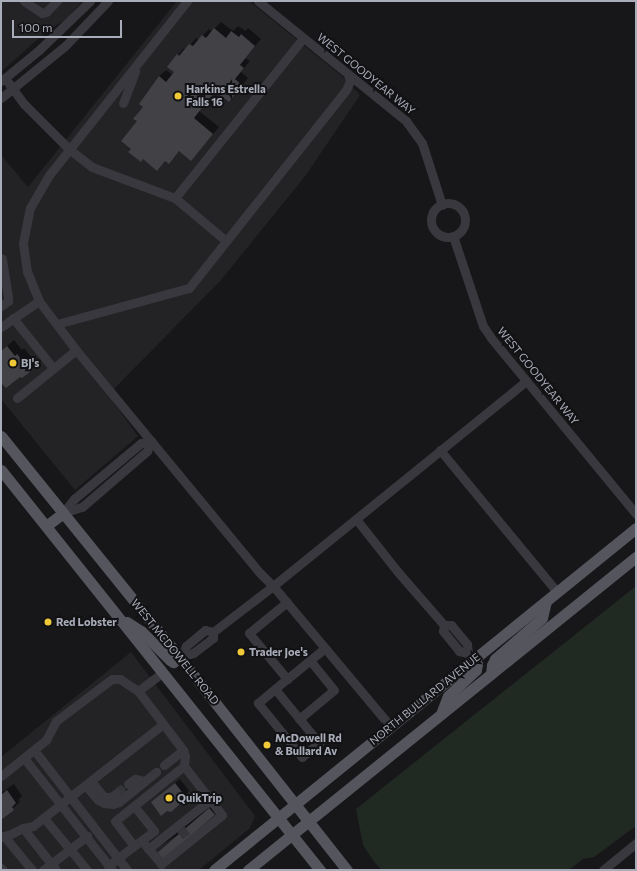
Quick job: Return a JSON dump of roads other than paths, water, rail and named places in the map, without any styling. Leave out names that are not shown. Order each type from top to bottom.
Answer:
[{"type":"main road","name":"WEST MCDOWELL ROAD","points":[[1,436],[180,658],[347,870]]},
{"type":"main road","name":"WEST MCDOWELL ROAD","points":[[1,470],[320,870]]},
{"type":"main road","points":[[46,526],[63,513]]},
{"type":"main road","name":"NORTH BULLARD AVENUE","points":[[214,870],[391,727],[471,656],[558,592],[636,528]]},
{"type":"main road","name":"NORTH BULLARD AVENUE","points":[[248,870],[636,557]]},
{"type":"main road","points":[[491,674],[494,659],[542,618],[546,601]]},
{"type":"main road","points":[[120,618],[141,631],[170,660],[173,662],[180,658]]},
{"type":"main road","points":[[441,715],[448,696],[476,670],[477,664],[471,656]]},
{"type":"street","points":[[24,1],[42,13],[46,12],[57,1]]},
{"type":"street","points":[[90,1],[44,45],[2,76],[13,88],[24,104],[69,149],[92,167],[175,198],[226,240]]},
{"type":"street","points":[[1,98],[65,46],[108,1]]},
{"type":"street","points":[[187,1],[69,149],[38,192],[30,208],[26,224],[24,257],[30,282],[39,301],[76,350],[260,573],[287,602],[391,727]]},
{"type":"street","name":"WEST GOODYEAR WAY","points":[[258,1],[406,121],[415,131],[422,143],[442,204]]},
{"type":"street","points":[[175,198],[303,38]]},
{"type":"street","points":[[123,103],[138,62]]},
{"type":"street","points":[[57,324],[189,288],[346,90],[350,81],[348,74]]},
{"type":"street","points":[[442,204],[455,205],[464,215],[463,228],[453,236],[440,235],[432,226],[433,213],[442,204]]},
{"type":"street","name":"WEST GOODYEAR WAY","points":[[453,236],[483,326],[491,338],[636,514]]},
{"type":"street","points":[[1,306],[8,301],[2,258]]},
{"type":"street","points":[[1,327],[39,301]]},
{"type":"street","points":[[13,318],[53,368]]},
{"type":"street","points":[[17,398],[76,350]]},
{"type":"street","points":[[180,658],[186,646],[205,630],[213,632],[273,586],[526,381]]},
{"type":"street","points":[[63,513],[74,499],[141,443],[151,441]]},
{"type":"street","points":[[440,450],[558,592]]},
{"type":"street","points":[[356,519],[444,625],[451,625],[467,644],[471,656]]},
{"type":"street","points":[[287,602],[250,633],[287,679]]},
{"type":"street","points":[[275,689],[319,743],[302,757],[258,703],[310,660],[325,648]]},
{"type":"street","points":[[299,719],[334,690],[310,660]]},
{"type":"street","points":[[138,691],[163,672]]},
{"type":"street","points":[[1,776],[46,740],[56,721],[112,679],[120,679],[138,691],[183,750],[185,756],[184,766],[222,815],[148,849]]},
{"type":"street","points":[[32,870],[3,836],[23,828],[33,826],[163,724]]},
{"type":"street","points":[[34,750],[127,870]]},
{"type":"street","points":[[164,765],[183,750]]},
{"type":"street","points":[[24,758],[62,804],[110,868],[118,858],[154,831],[134,806]]},
{"type":"street","points":[[184,766],[115,821],[138,843],[148,849],[161,864],[210,800]]},
{"type":"street","points":[[88,784],[98,800],[104,803],[114,804],[119,802],[156,772]]},
{"type":"street","points":[[128,784],[135,779],[145,781]]},
{"type":"street","points":[[88,784],[104,797],[111,797],[117,793]]},
{"type":"street","points":[[44,818],[87,870]]},
{"type":"street","points":[[23,828],[54,867]]},
{"type":"street","points":[[43,870],[54,867],[70,849],[86,836]]},
{"type":"street","points":[[603,870],[635,847]]},
{"type":"tunnel","points":[[117,793],[128,784]]},
{"type":"tunnel","points":[[181,829],[187,837]]},
{"type":"place","name":"Harkins Estrella Falls 16","points":[[178,96]]},
{"type":"place","name":"BJ's","points":[[13,363]]},
{"type":"place","name":"Red Lobster","points":[[48,622]]},
{"type":"place","name":"Trader Joe's","points":[[241,652]]},
{"type":"place","name":"McDowell Rd & Bullard Av","points":[[267,745]]},
{"type":"place","name":"QuikTrip","points":[[169,798]]}]
